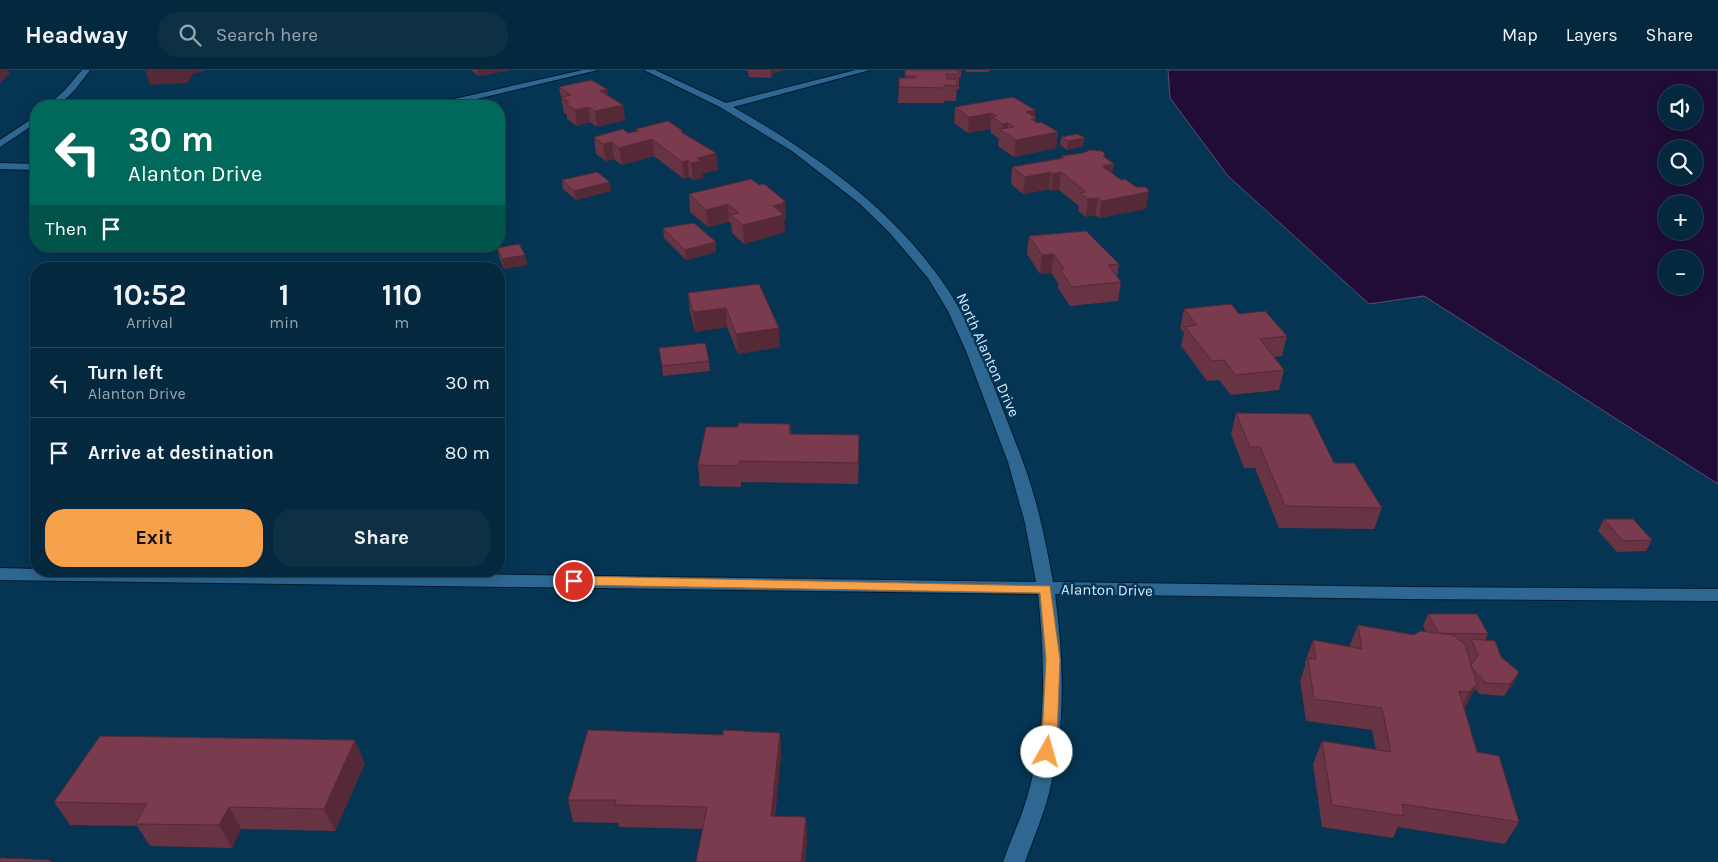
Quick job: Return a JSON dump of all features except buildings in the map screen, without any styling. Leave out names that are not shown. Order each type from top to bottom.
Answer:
[{"type":"street","points":[[58,100],[67,93],[86,70]]},
{"type":"street","points":[[462,100],[594,70]]},
{"type":"street","name":"North Alanton Drive","points":[[648,70],[726,106],[816,164],[850,190],[894,231],[922,262],[936,281],[961,328],[988,386],[1023,482],[1046,589],[1053,659],[1049,738],[1039,794],[1014,862]]},
{"type":"street","points":[[726,106],[866,70]]},
{"type":"street","points":[[0,144],[30,122]]},
{"type":"street","points":[[0,166],[30,167]]},
{"type":"street","name":"Alanton Drive","points":[[0,574],[30,574]]},
{"type":"street","name":"Alanton Drive","points":[[209,577],[1046,589],[1718,595]]},
{"type":"shaded area","points":[[1168,70],[1718,70],[1718,484],[1424,296],[1369,304],[1228,176],[1170,98]]},
{"type":"route","points":[[574,581],[1046,589],[1053,659],[1047,752]]}]
